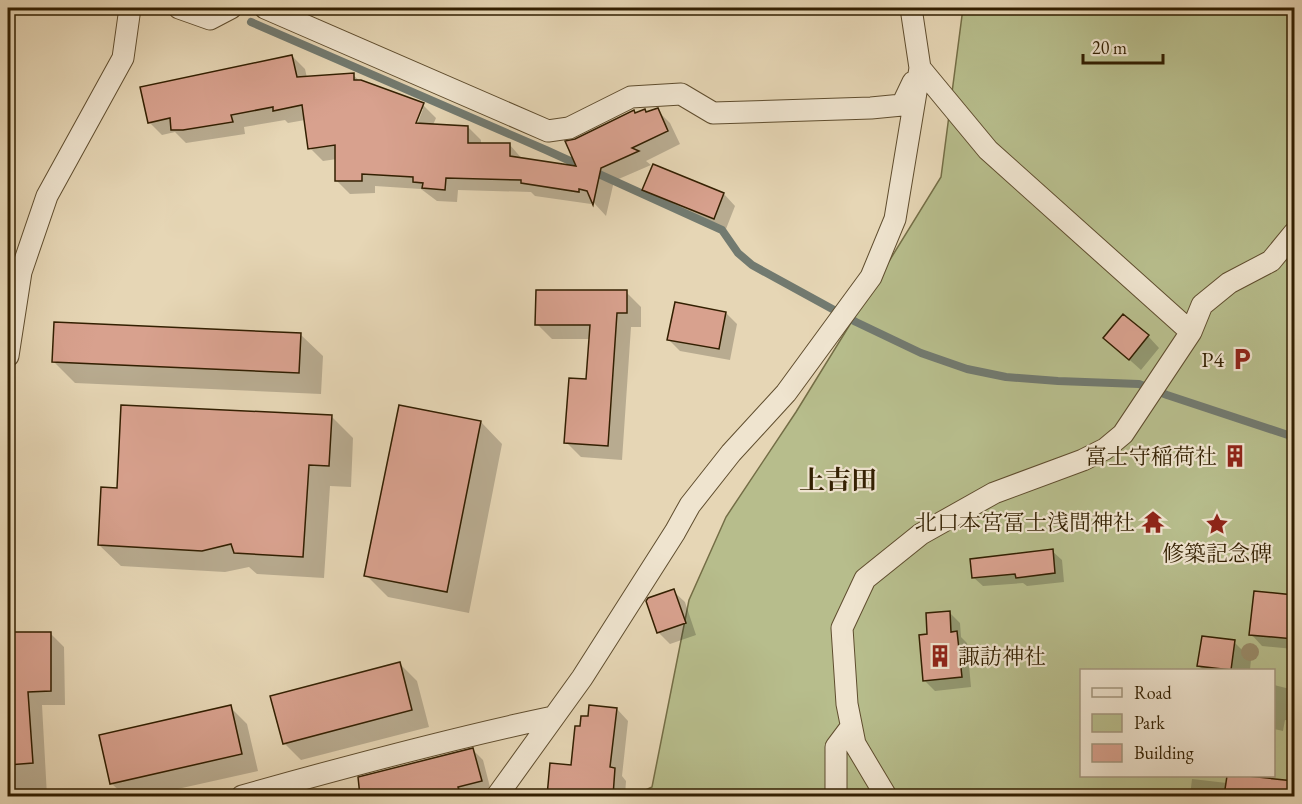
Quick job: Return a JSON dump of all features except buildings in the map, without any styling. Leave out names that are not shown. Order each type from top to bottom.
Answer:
[{"type":"street","points":[[8,356],[14,270],[47,196],[123,58],[130,8]]},
{"type":"street","points":[[179,8],[210,19],[231,8]]},
{"type":"street","points":[[266,8],[548,131],[569,128],[631,97],[681,94],[712,113],[902,105],[920,68]]},
{"type":"street","points":[[497,796],[582,678],[690,505],[731,453],[786,393],[872,277],[895,219],[920,68],[911,8]]},
{"type":"street","points":[[920,68],[988,150],[1191,332]]},
{"type":"street","points":[[886,796],[855,744],[850,727],[842,628],[865,579],[921,534],[994,492],[1083,460],[1105,449],[1123,434],[1143,405],[1191,332],[1202,305],[1229,283],[1271,261],[1294,233]]},
{"type":"street","points":[[242,796],[357,763],[553,717]]},
{"type":"street","points":[[836,796],[836,747],[850,727]]},
{"type":"green space","points":[[963,8],[1294,8],[1294,796],[633,796],[652,787],[689,600],[726,517],[796,412],[941,177]]},
{"type":"waterway","points":[[251,22],[546,150],[722,230],[738,253],[752,265],[856,322],[921,353],[967,369],[1006,377],[1139,384],[1294,437]]},
{"type":"place","name":"P4","points":[[1242,359]]},
{"type":"place","name":"富士守稲荷社","points":[[1235,456]]},
{"type":"place","name":"北口本宮冨士浅間神社","points":[[1153,522]]},
{"type":"place","name":"修築記念碑","points":[[1217,524]]},
{"type":"place","name":"諏訪神社","points":[[940,656]]},
{"type":"district","name":"上吉田","points":[[838,480]]}]
